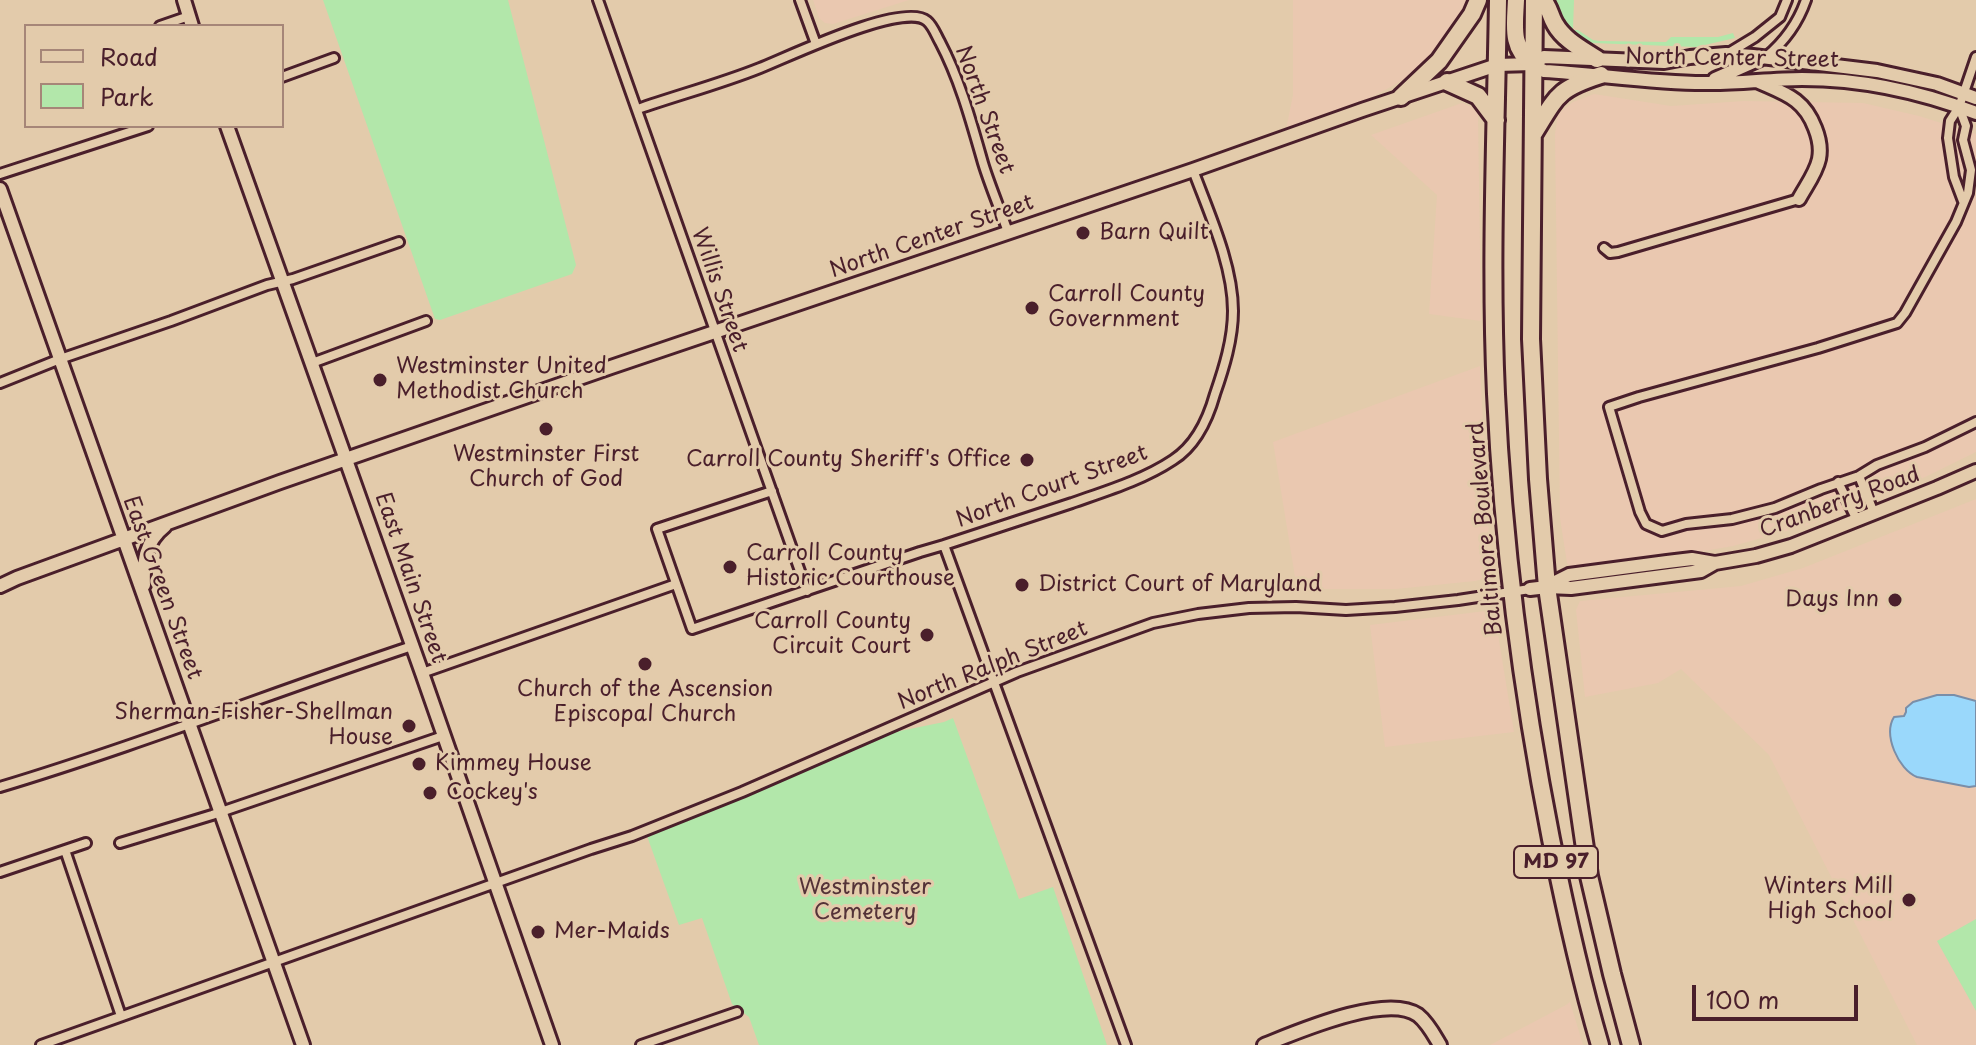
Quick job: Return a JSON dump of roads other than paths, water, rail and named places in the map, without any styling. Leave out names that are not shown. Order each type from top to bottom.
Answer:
[{"type":"highway","points":[[1401,97],[1444,55],[1478,0]]},
{"type":"highway","name":"Baltimore Boulevard","points":[[1498,0],[1494,240],[1496,392],[1512,592],[1538,772],[1567,918],[1600,1045]]},
{"type":"highway","points":[[1516,0],[1517,44],[1521,53],[1533,64]]},
{"type":"highway","name":"MD 97","points":[[1534,0],[1531,339],[1538,479],[1538,588],[1589,876],[1631,1045]]},
{"type":"highway","points":[[1533,135],[1552,103],[1564,90],[1581,82],[1599,67],[1563,36],[1543,0]]},
{"type":"highway","points":[[1447,82],[1478,96],[1496,120]]},
{"type":"street","points":[[184,0],[191,21]]},
{"type":"street","name":"Willis Street","points":[[598,0],[807,591]]},
{"type":"street","points":[[800,0],[816,44]]},
{"type":"street","points":[[1726,54],[1780,17],[1787,0]]},
{"type":"street","points":[[1705,83],[1765,58],[1781,45],[1801,14],[1806,0]]},
{"type":"street","name":"North Street","points":[[638,109],[760,68],[816,44],[907,16],[919,16],[929,23],[951,63],[1008,232]]},
{"type":"street","name":"North Center Street","points":[[0,586],[346,459],[1497,65],[1533,64],[1544,71],[1726,54],[1877,71],[1937,84],[1970,95]]},
{"type":"street","points":[[1963,201],[1954,177],[1949,147],[1950,121],[1970,95],[1976,57]]},
{"type":"street","points":[[284,76],[334,58]]},
{"type":"street","name":"North Center Street","points":[[1599,67],[1705,83],[1818,79],[1858,83],[1917,95],[1976,113]]},
{"type":"street","points":[[1604,248],[1610,253],[1618,252],[1799,199],[1819,161],[1818,135],[1806,109],[1794,99],[1756,80]]},
{"type":"street","points":[[1959,107],[1966,126],[1963,140],[1973,170],[1968,193],[1956,222],[1897,323],[1609,407],[1640,512],[1646,524],[1662,531],[1775,508],[1859,476],[1877,465],[1925,447],[1976,422]]},
{"type":"street","points":[[0,174],[142,128]]},
{"type":"street","name":"East Main Street","points":[[228,128],[552,1045]]},
{"type":"street","name":"North Court Street","points":[[676,584],[692,629],[1128,483],[1174,460],[1186,450],[1204,423],[1219,383],[1233,314],[1230,278],[1193,170]]},
{"type":"street","name":"East Green Street","points":[[0,189],[303,1045]]},
{"type":"street","points":[[0,383],[267,285],[399,242]]},
{"type":"street","points":[[312,363],[426,321]]},
{"type":"street","name":"Cranberry Road","points":[[1538,588],[1571,588],[1701,571],[1715,563],[1791,546],[1976,471]]},
{"type":"street","points":[[1859,476],[1874,513]]},
{"type":"street","points":[[1838,482],[1857,520]]},
{"type":"street","points":[[422,673],[676,584],[657,529],[772,491]]},
{"type":"street","points":[[150,614],[144,586],[146,552],[155,535],[174,520]]},
{"type":"street","points":[[944,545],[1126,1045]]},
{"type":"street","name":"North Ralph Street","points":[[41,1045],[632,836],[1017,672],[1153,623],[1249,608],[1346,610],[1395,607],[1538,588]]},
{"type":"street","points":[[0,787],[79,764],[412,646]]},
{"type":"street","points":[[120,843],[443,736]]},
{"type":"street","points":[[0,872],[86,843]]},
{"type":"street","points":[[65,850],[121,1016]]},
{"type":"street","points":[[1264,1045],[1331,1019],[1395,1009],[1416,1013],[1440,1045]]},
{"type":"street","points":[[641,1045],[737,1012]]},
{"type":"water","points":[[1937,695],[1954,695],[1976,701],[1976,786],[1917,777],[1904,767],[1894,751],[1890,733],[1894,717],[1904,716],[1906,708],[1913,702]]},
{"type":"place","name":"Barn Quilt","points":[[1083,233]]},
{"type":"place","name":"Carroll County Government","points":[[1032,308]]},
{"type":"place","name":"Westminster United Methodist Church","points":[[380,380]]},
{"type":"place","name":"Westminster First Church of God","points":[[546,429]]},
{"type":"place","name":"Carroll County Sheriff's Office","points":[[1027,460]]},
{"type":"place","name":"Carroll County Historic Courthouse","points":[[730,567]]},
{"type":"place","name":"District Court of Maryland","points":[[1022,585]]},
{"type":"place","name":"Days Inn","points":[[1895,600]]},
{"type":"place","name":"Carroll County Circuit Court","points":[[927,635]]},
{"type":"place","name":"Church of the Ascension Episcopal Church","points":[[645,664]]},
{"type":"place","name":"Sherman-Fisher-Shellman House","points":[[409,726]]},
{"type":"place","name":"Kimmey House","points":[[419,764]]},
{"type":"place","name":"Cockey's","points":[[430,793]]},
{"type":"place","name":"Winters Mill High School","points":[[1909,900]]},
{"type":"place","name":"Mer-Maids","points":[[538,932]]},
{"type":"park label","name":"Westminster Cemetery","points":[[865,900]]}]
